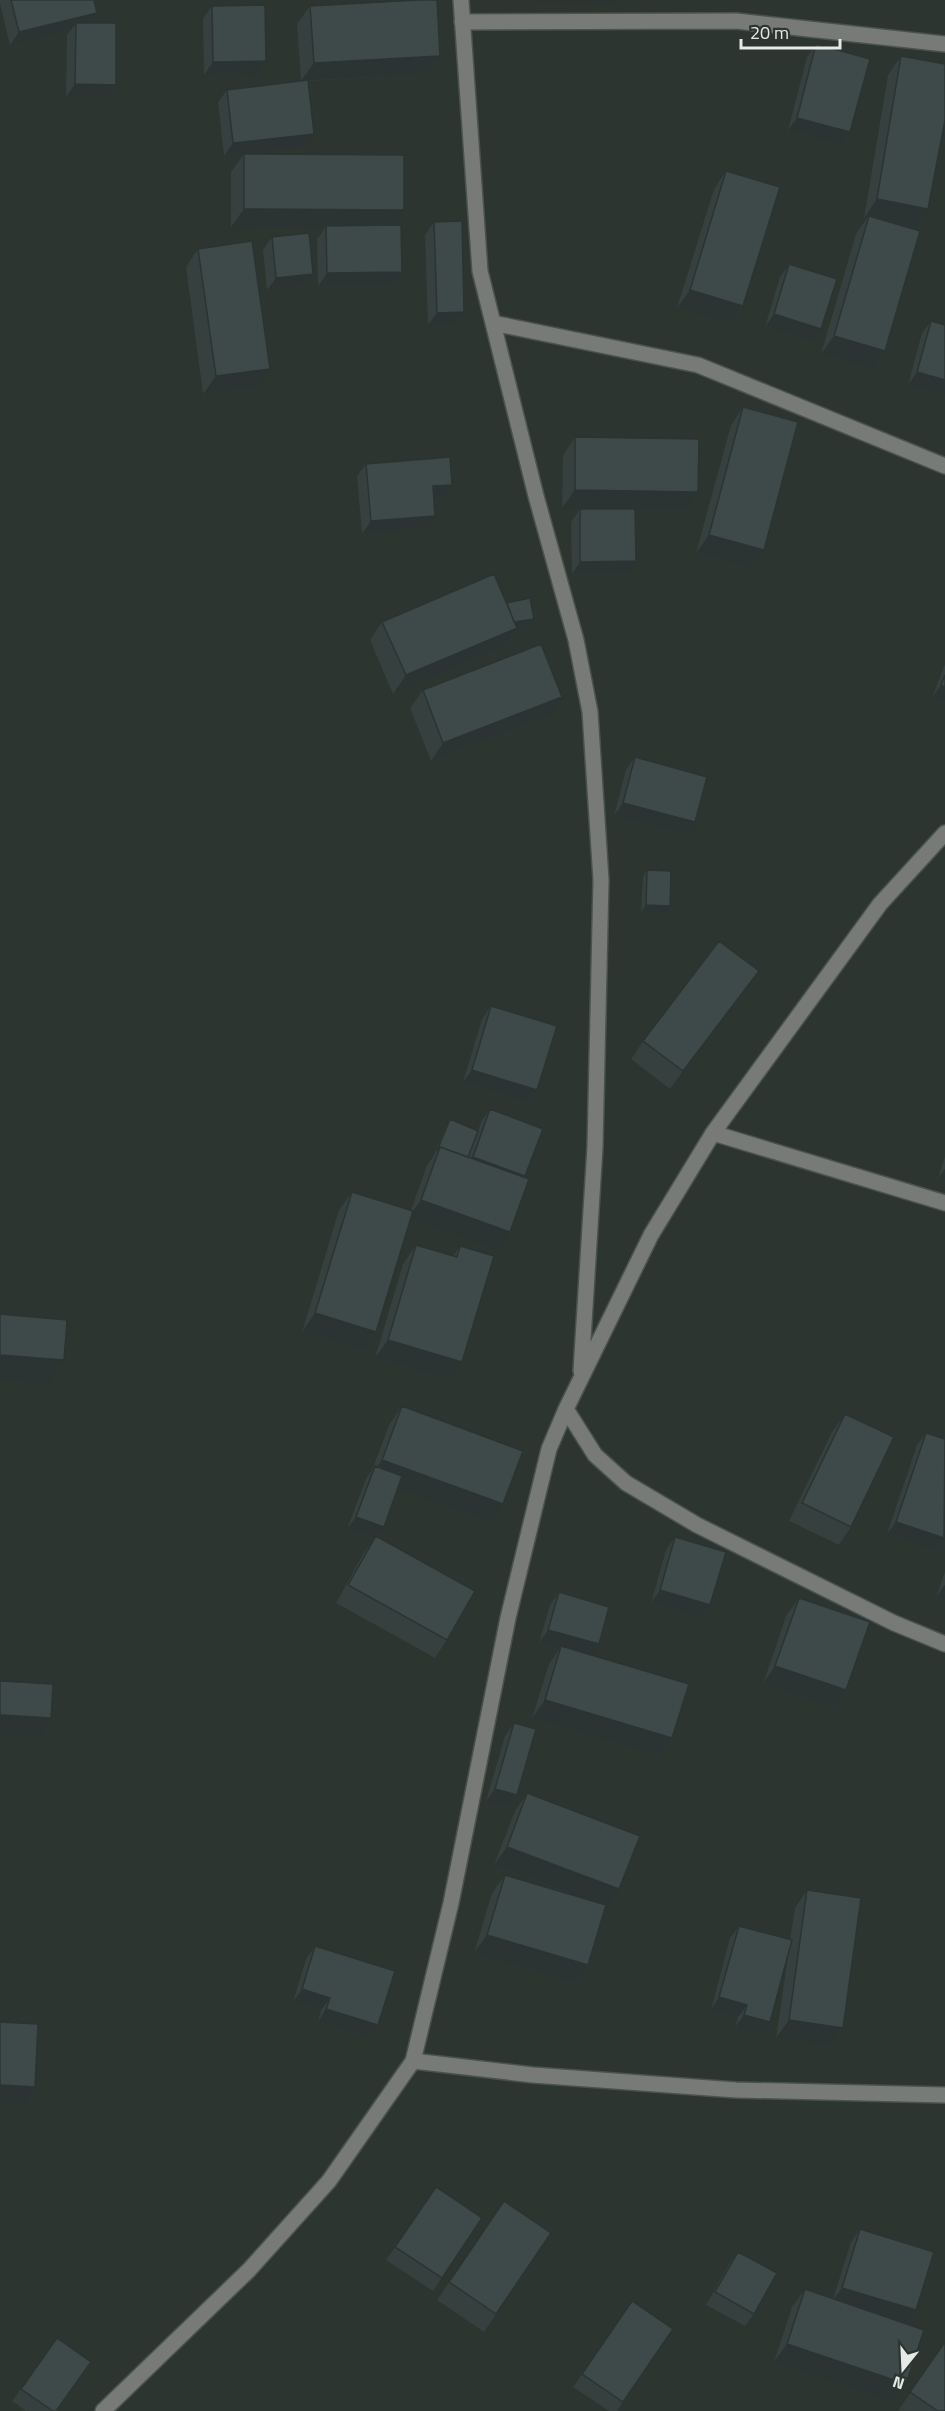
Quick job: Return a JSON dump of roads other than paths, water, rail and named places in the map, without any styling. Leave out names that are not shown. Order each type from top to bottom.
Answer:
[{"type":"street","points":[[461,0],[480,271],[536,496],[576,640],[590,712],[602,880],[595,1147],[580,1380]]},
{"type":"street","points":[[462,22],[736,21],[945,44]]},
{"type":"street","points":[[493,323],[698,365],[945,465]]},
{"type":"street","points":[[103,2411],[249,2270],[329,2181],[413,2061],[452,1903],[508,1618],[549,1449],[566,1409],[651,1236],[713,1132],[880,904],[940,846],[945,833]]},
{"type":"street","points":[[713,1132],[945,1203]]},
{"type":"street","points":[[566,1409],[595,1455],[626,1483],[707,1530],[894,1623],[945,1644]]},
{"type":"street","points":[[413,2061],[533,2075],[724,2089],[945,2095]]}]
